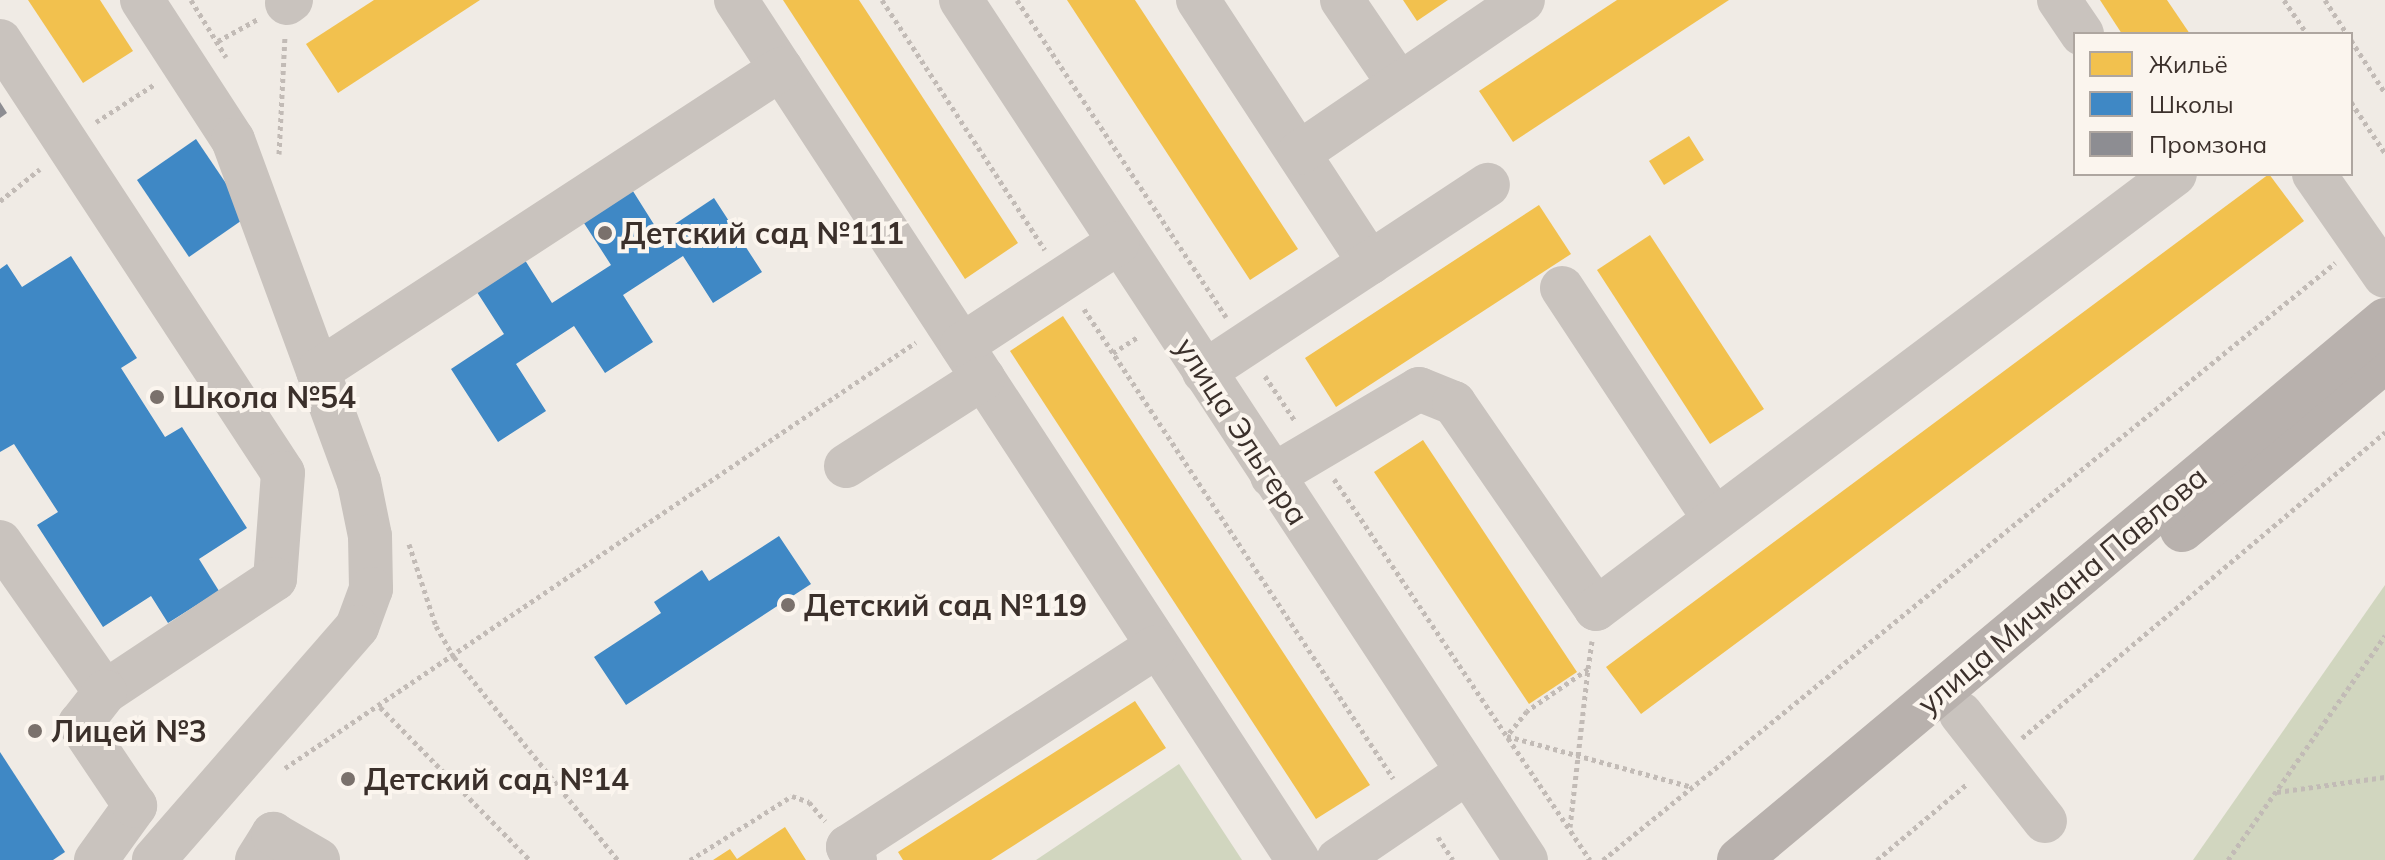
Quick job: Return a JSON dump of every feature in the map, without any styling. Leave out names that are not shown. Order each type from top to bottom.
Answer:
[{"type":"main road","name":"улица Мичмана Павлова","points":[[1787,860],[1952,702],[2385,320]]},
{"type":"main road","name":"улица Мичмана Павлова","points":[[1739,860],[1952,702],[2385,361]]},
{"type":"street","points":[[142,0],[233,140],[359,482],[370,536],[371,589],[357,627],[154,860]]},
{"type":"street","points":[[736,0],[964,348],[1155,648],[1298,860]]},
{"type":"street","name":"улица Эльгера","points":[[961,0],[1526,860]]},
{"type":"street","points":[[1198,0],[1370,263]]},
{"type":"street","points":[[1342,0],[1399,84]]},
{"type":"street","points":[[1299,153],[1523,0]]},
{"type":"street","points":[[2059,0],[2081,32]]},
{"type":"street","points":[[0,41],[283,473],[275,579],[105,692],[80,724],[135,806],[96,860]]},
{"type":"street","points":[[318,371],[781,69]]},
{"type":"street","points":[[1272,476],[1419,389],[1454,403],[1596,609],[1713,517],[2171,176]]},
{"type":"street","points":[[2315,176],[2385,276]]},
{"type":"street","points":[[1204,372],[1488,185]]},
{"type":"street","points":[[846,466],[964,348],[1118,243]]},
{"type":"street","points":[[1562,288],[1713,517]]},
{"type":"street","points":[[0,542],[105,692]]},
{"type":"street","points":[[851,854],[1155,648]]},
{"type":"street","points":[[1952,702],[2045,821]]},
{"type":"street","points":[[1338,860],[1466,773]]},
{"type":"street","points":[[257,860],[273,834],[318,860]]},
{"type":"path","points":[[882,0],[1048,254]]},
{"type":"path","points":[[1017,0],[1233,328]]},
{"type":"path","points":[[2284,0],[2306,32]]},
{"type":"path","points":[[2325,0],[2346,32]]},
{"type":"path","points":[[0,201],[28,182],[67,141],[289,1]]},
{"type":"path","points":[[279,155],[289,1]]},
{"type":"path","points":[[2353,43],[2385,93]]},
{"type":"path","points":[[2353,105],[2385,153]]},
{"type":"path","points":[[1603,860],[2338,260]]},
{"type":"path","points":[[1080,303],[1400,788]]},
{"type":"path","points":[[1113,353],[1151,328]]},
{"type":"path","points":[[275,775],[454,657],[964,348]]},
{"type":"path","points":[[1259,366],[1299,427]]},
{"type":"path","points":[[2020,739],[2385,432]]},
{"type":"path","points":[[1330,472],[1590,860]]},
{"type":"path","points":[[1570,829],[1596,609]]},
{"type":"path","points":[[2228,860],[2385,636]]},
{"type":"path","points":[[454,657],[618,860]]},
{"type":"path","points":[[1507,736],[1527,711],[1588,669]]},
{"type":"path","points":[[380,707],[530,860]]},
{"type":"path","points":[[1507,736],[1693,787]]},
{"type":"path","points":[[1877,860],[1978,775]]},
{"type":"path","points":[[2277,792],[2385,777]]},
{"type":"path","points":[[690,860],[792,796],[809,802],[851,854]]},
{"type":"green space","points":[[2385,585],[2385,860],[2193,860]]},
{"type":"green space","points":[[1179,764],[1242,860],[1036,860]]},
{"type":"building: Жильё","points":[[28,0],[100,0],[133,51],[83,83]]},
{"type":"building: Жильё","points":[[374,0],[480,0],[338,93],[306,44]]},
{"type":"building: Жильё","points":[[783,0],[859,0],[1018,243],[965,279]]},
{"type":"building: Жильё","points":[[1067,0],[1135,0],[1298,249],[1250,280]]},
{"type":"building: Жильё","points":[[1403,0],[1448,0],[1417,21]]},
{"type":"building: Жильё","points":[[1617,0],[1729,0],[1513,142],[1479,91]]},
{"type":"building: Жильё","points":[[2100,0],[2167,0],[2189,32],[2121,32]]},
{"type":"building: Жильё","points":[[1689,136],[1704,160],[1664,185],[1649,161]]},
{"type":"building: Жильё","points":[[2266,176],[2270,176],[2304,221],[1641,714],[1606,667]]},
{"type":"building: Жильё","points":[[1539,205],[1571,254],[1336,407],[1305,358]]},
{"type":"building: Жильё","points":[[1650,235],[1764,409],[1710,444],[1597,270]]},
{"type":"building: Жильё","points":[[1063,316],[1370,785],[1316,819],[1010,351]]},
{"type":"building: Жильё","points":[[1423,440],[1577,672],[1529,704],[1374,472]]},
{"type":"building: Жильё","points":[[1135,701],[1166,748],[991,860],[903,860],[898,852]]},
{"type":"building: Жильё","points":[[785,827],[806,860],[713,860],[730,849],[737,859]]},
{"type":"building: Школы","points":[[196,139],[248,216],[189,257],[137,180]]},
{"type":"building: Школы","points":[[631,188],[660,234],[714,198],[762,272],[713,303],[683,256],[623,295],[653,342],[605,373],[574,326],[516,364],[546,411],[498,442],[451,369],[504,334],[475,289],[523,257],[552,303],[611,265],[582,220]]},
{"type":"building: Школы","points":[[71,256],[137,358],[121,368],[165,437],[182,427],[247,528],[199,559],[219,591],[168,623],[151,596],[103,627],[37,525],[58,512],[14,444],[0,452],[0,269],[7,264],[22,287]]},
{"type":"building: Школы","points":[[779,536],[811,584],[626,705],[594,657],[661,613],[654,602],[702,570],[709,581]]},
{"type":"building: Школы","points":[[0,752],[65,852],[53,860],[0,860]]},
{"type":"building: Промзона","points":[[0,102],[7,113],[0,118]]},
{"type":"place","name":"Детский сад №111","points":[[605,233]]},
{"type":"place","name":"Школа №54","points":[[157,397]]},
{"type":"place","name":"Детский сад №119","points":[[788,605]]},
{"type":"place","name":"Лицей №3","points":[[35,731]]},
{"type":"place","name":"Детский сад №14","points":[[348,779]]}]
